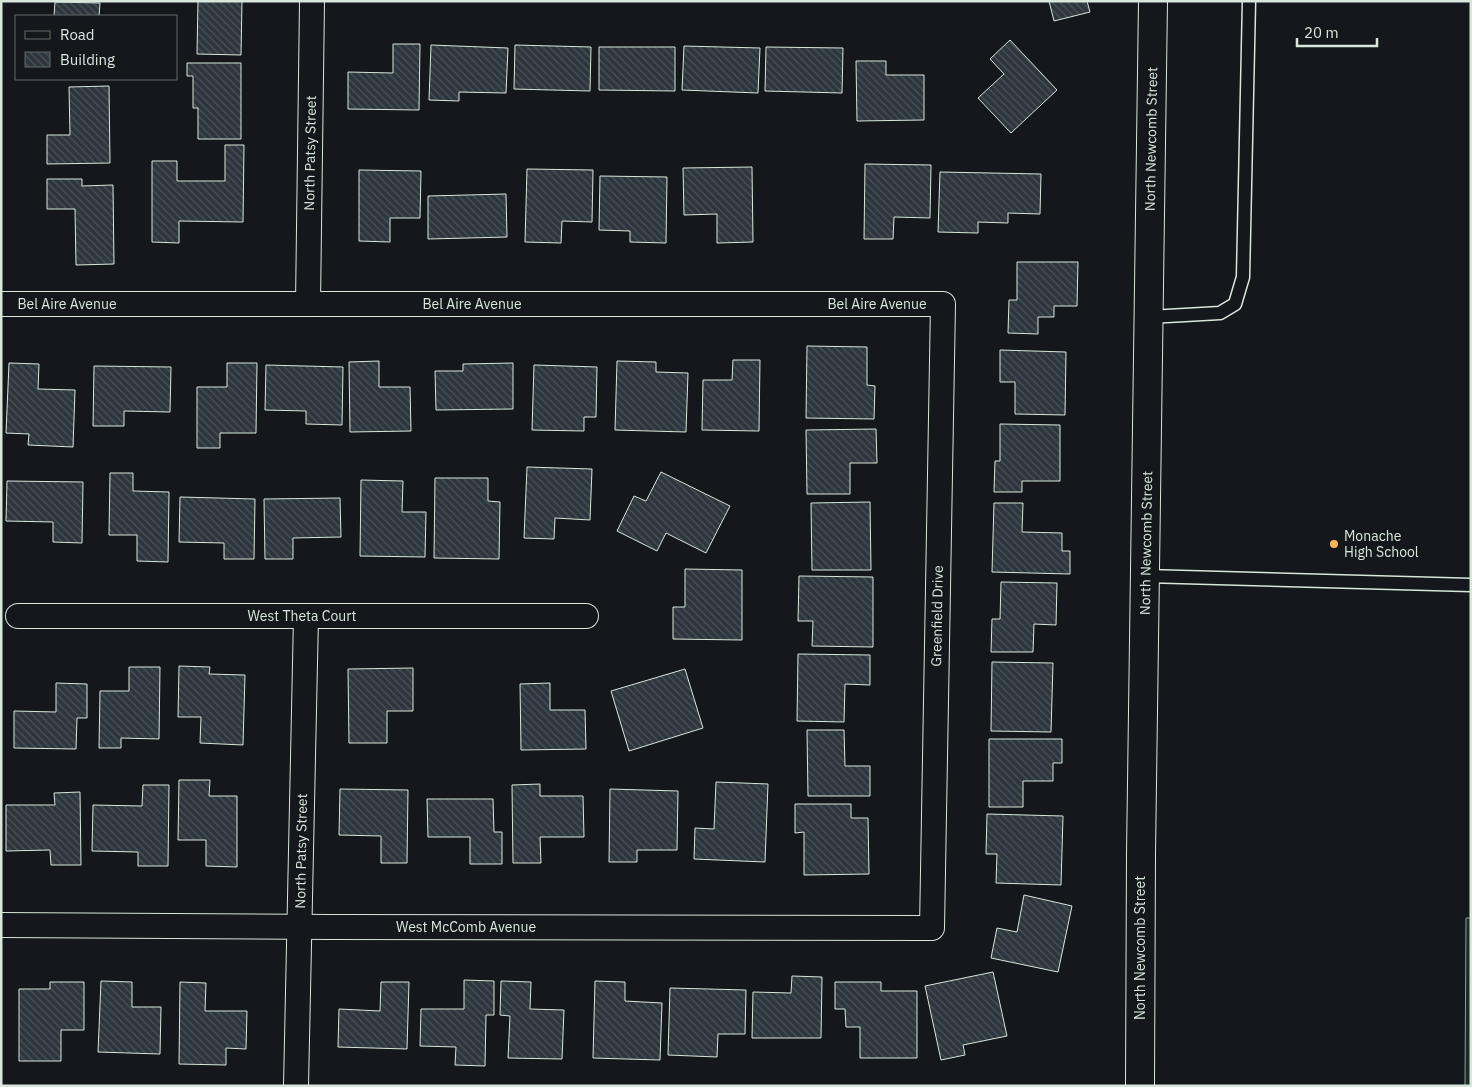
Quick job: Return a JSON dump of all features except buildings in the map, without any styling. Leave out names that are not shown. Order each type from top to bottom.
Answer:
[{"type":"main road","name":"North Newcomb Street","points":[[1140,1086],[1141,854],[1153,1]]},
{"type":"street","name":"North Patsy Street","points":[[308,304],[312,1]]},
{"type":"street","name":"Bel Aire Avenue","points":[[1,304],[943,304]]},
{"type":"street","name":"Greenfield Drive","points":[[932,928],[943,304]]},
{"type":"street","name":"West Theta Court","points":[[18,616],[586,616]]},
{"type":"street","name":"North Patsy Street","points":[[296,1086],[306,616]]},
{"type":"street","name":"West McComb Avenue","points":[[1,925],[932,928]]},
{"type":"lane","points":[[1149,316],[1220,313],[1235,304],[1243,277],[1249,1]]},
{"type":"lane","points":[[1145,576],[1471,585]]},
{"type":"green space","points":[[1466,918],[1471,918],[1471,1086],[1465,1086]]},
{"type":"place","name":"Monache High School","points":[[1334,544]]}]
